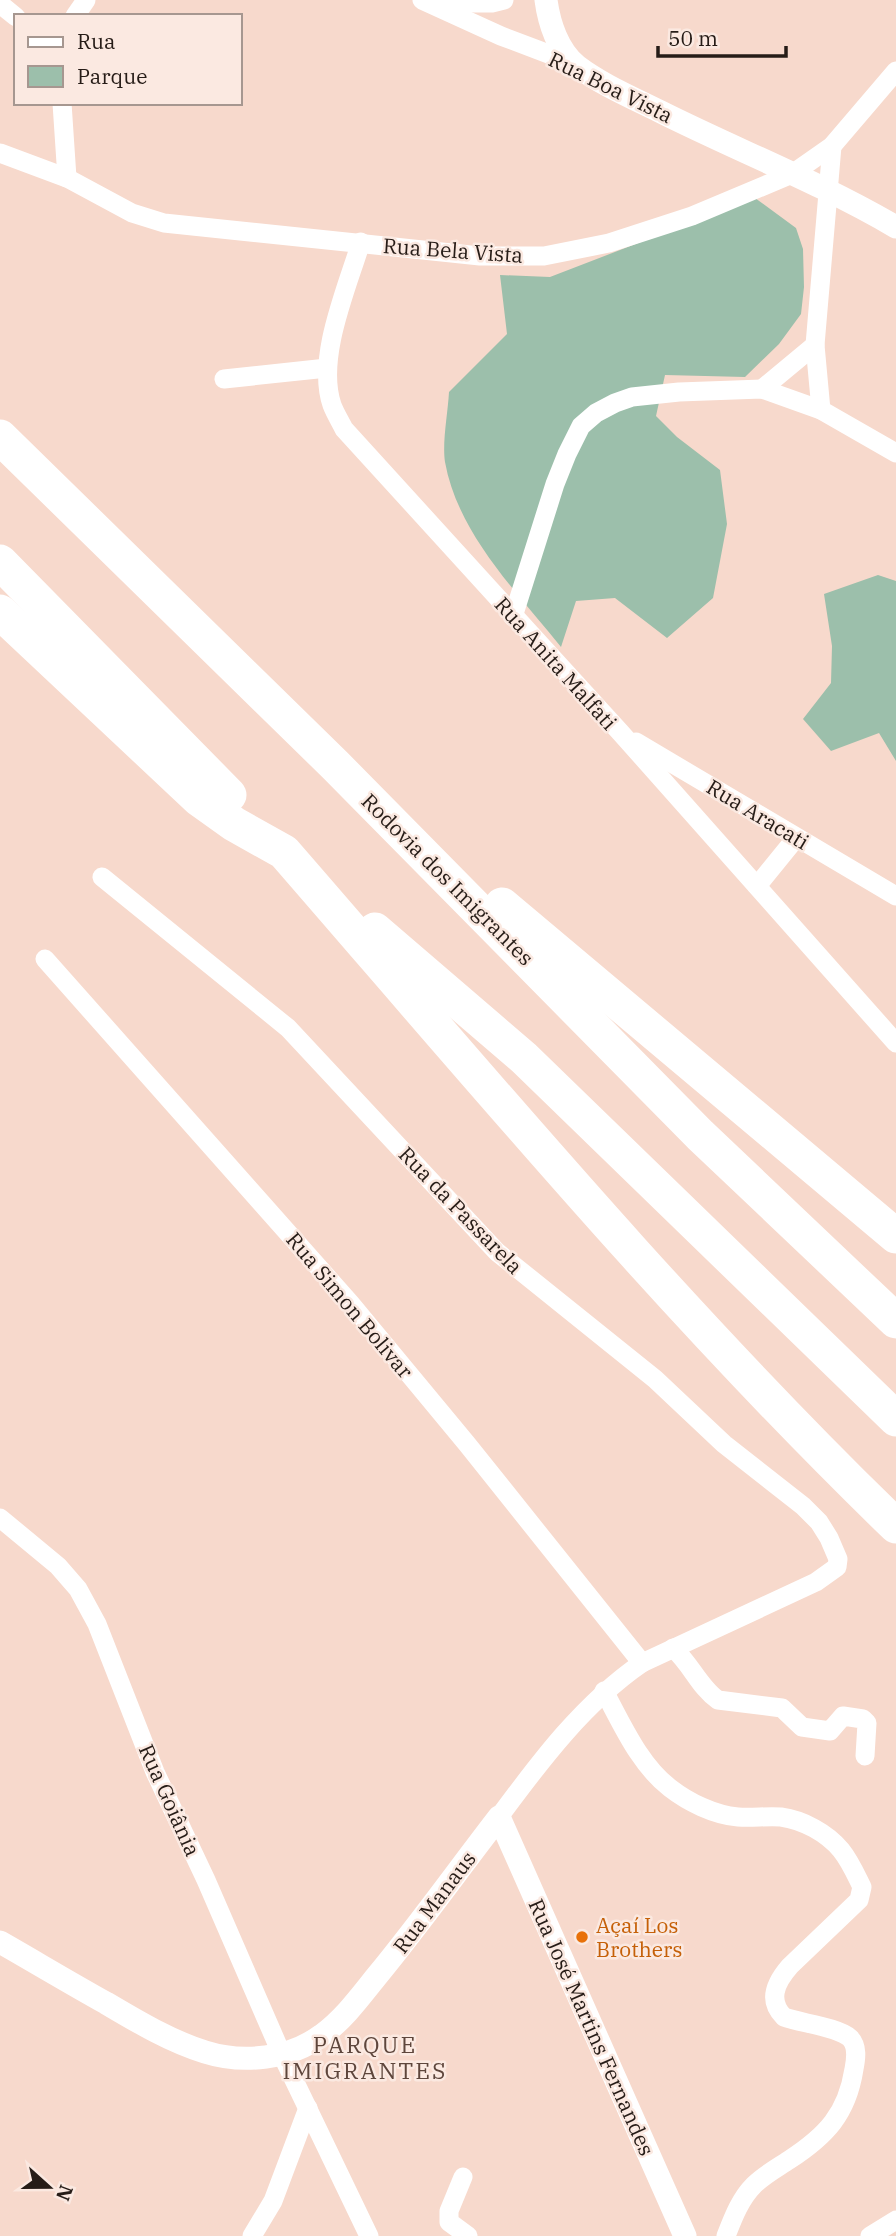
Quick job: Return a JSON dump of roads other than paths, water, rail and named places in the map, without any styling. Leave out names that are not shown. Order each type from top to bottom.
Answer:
[{"type":"highway","name":"Rodovia dos Imigrantes","points":[[0,437],[335,765],[700,1135],[896,1321]]},
{"type":"highway","points":[[0,562],[284,852],[574,1187],[812,1444],[896,1526]]},
{"type":"highway","points":[[0,612],[199,799],[234,824],[284,852],[524,1058],[896,1419]]},
{"type":"highway","points":[[335,765],[896,1236]]},
{"type":"street","name":"Rua Boa Vista","points":[[426,1],[470,4],[504,0]]},
{"type":"street","points":[[546,0],[555,35],[575,64]]},
{"type":"street","name":"Rua Boa Vista","points":[[426,1],[500,36],[575,64],[601,81],[681,122],[792,174]]},
{"type":"street","points":[[0,4],[14,15]]},
{"type":"street","name":"Rua Bela Vista","points":[[0,153],[67,178],[132,213],[164,223],[480,256],[544,256],[609,243],[692,216],[792,174],[832,146],[896,71]]},
{"type":"street","points":[[62,105],[67,178]]},
{"type":"street","points":[[821,410],[815,345],[832,146]]},
{"type":"street","points":[[792,174],[896,226]]},
{"type":"street","name":"Rua Anita Malfati","points":[[361,243],[341,306],[327,369],[332,405],[344,429],[620,732],[896,1043]]},
{"type":"street","points":[[762,389],[815,345]]},
{"type":"street","points":[[224,379],[327,369]]},
{"type":"street","points":[[513,617],[555,484],[581,426],[596,412],[615,403],[632,397],[679,392],[762,389],[821,410],[896,453]]},
{"type":"street","name":"Rua Aracati","points":[[620,732],[896,896]]},
{"type":"street","points":[[757,886],[796,838]]},
{"type":"street","name":"Rua da Passarela","points":[[102,877],[288,1028],[497,1252],[655,1379],[724,1444],[803,1506],[819,1522],[836,1552],[838,1563],[832,1572]]},
{"type":"street","name":"Rua Simon Bolivar","points":[[45,959],[351,1304],[642,1663]]},
{"type":"street","name":"Rua Goiânia","points":[[0,1518],[58,1566],[78,1589],[97,1623],[155,1772],[206,1880],[282,2055],[369,2236]]},
{"type":"street","name":"Rua Manaus","points":[[0,1942],[149,2028],[180,2042],[208,2053],[237,2057],[282,2055],[322,2035],[343,2015],[409,1938],[539,1763],[604,1690],[642,1663],[816,1582],[832,1572]]},
{"type":"street","points":[[673,1648],[687,1661],[710,1695],[718,1700],[782,1708],[802,1727],[819,1730],[830,1731],[843,1716],[863,1719],[867,1723],[865,1756]]},
{"type":"street","points":[[604,1690],[648,1765],[671,1789],[715,1812],[736,1817],[780,1817],[806,1824],[826,1836],[843,1852],[862,1887],[859,1900],[790,1966],[774,1992],[778,2011],[784,2017],[844,2035],[853,2043],[856,2060],[846,2102],[834,2123],[821,2136],[755,2183],[737,2210],[726,2236]]},
{"type":"street","name":"Rua José Martins Fernandes","points":[[499,1817],[685,2236]]},
{"type":"street","points":[[252,2236],[273,2201],[308,2108]]},
{"type":"street","points":[[463,2177],[449,2211],[449,2222],[468,2236]]},
{"type":"street","points":[[870,2236],[896,2220]]},
{"type":"place","name":"Açaí Los Brothers","points":[[582,1937]]},
{"type":"district","name":"PARQUE IMIGRANTES","points":[[365,2057]]}]
